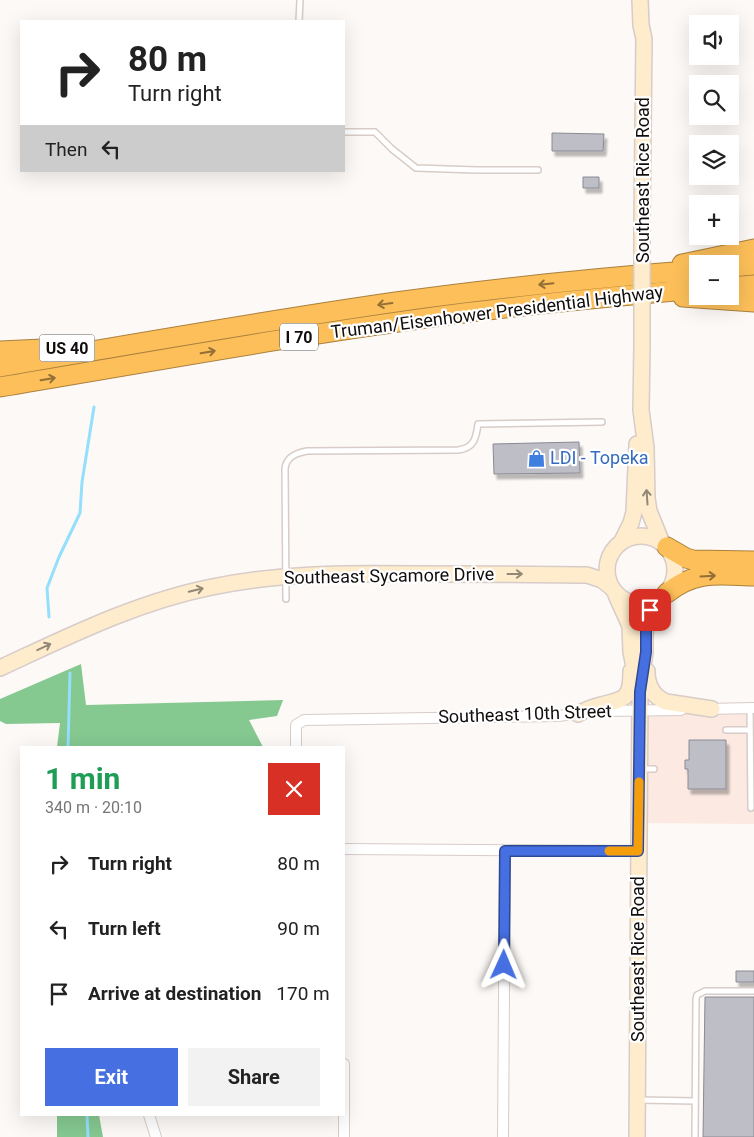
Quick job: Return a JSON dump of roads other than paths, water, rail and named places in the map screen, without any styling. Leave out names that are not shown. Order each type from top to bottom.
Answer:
[{"type":"highway","points":[[595,278],[754,250]]},
{"type":"highway","points":[[739,266],[754,265]]},
{"type":"highway","name":"Truman/Eisenhower Presidential Highway","points":[[0,367],[398,302],[595,278],[689,271]]},
{"type":"highway","points":[[739,286],[754,285]]},
{"type":"highway","name":"Truman/Eisenhower Presidential Highway","points":[[0,387],[353,328],[465,313],[689,290]]},
{"type":"highway","points":[[600,298],[694,297],[754,302]]},
{"type":"highway","name":"US 40","points":[[0,351],[134,344]]},
{"type":"highway","points":[[664,545],[693,560],[754,561]]},
{"type":"highway","points":[[664,595],[676,586],[696,576],[754,576]]},
{"type":"street","name":"Southeast Rice Road","points":[[640,0],[641,25],[644,39],[642,410],[649,511],[664,545]]},
{"type":"street","name":"Southeast Rice Road","points":[[644,39],[650,18],[651,0]]},
{"type":"street","name":"Southeast Rice Road","points":[[622,541],[634,512],[636,447],[642,410]]},
{"type":"street","points":[[633,536],[645,536],[664,545],[674,562],[675,570],[674,579],[664,595],[651,603],[638,605],[626,601],[613,590],[608,580],[606,566],[612,552],[622,541],[633,536]]},
{"type":"street","name":"Southeast Sycamore Drive","points":[[0,668],[90,627],[145,605],[211,587],[286,576],[330,573],[587,575],[602,580],[613,590]]},
{"type":"street","name":"Southeast Rice Road","points":[[613,590],[630,626],[638,652],[640,710],[647,769],[638,851],[637,1137]]},
{"type":"street","name":"Southeast Rice Road","points":[[638,652],[645,635],[647,616],[664,595]]},
{"type":"street","points":[[638,652],[647,680],[652,692],[656,696],[666,702],[712,709]]},
{"type":"street","points":[[578,714],[592,708],[617,702],[623,698],[631,685],[638,652]]},
{"type":"street","name":"Southeast 10th Street","points":[[296,746],[296,728],[298,723],[304,720],[558,716],[600,711],[752,708]]},
{"type":"street","points":[[345,849],[638,851]]},
{"type":"street","points":[[503,1137],[505,851]]},
{"type":"street","points":[[151,1116],[156,1137]]},
{"type":"street","points":[[344,1116],[344,1137]]},
{"type":"lane","points":[[299,20],[300,0]]},
{"type":"lane","points":[[345,132],[375,132],[392,149],[416,168],[538,170]]},
{"type":"lane","points":[[286,599],[285,463],[294,454],[307,451],[458,450],[466,449],[475,442],[478,424],[602,422]]},
{"type":"lane","points":[[751,808],[753,793],[750,730],[752,708]]},
{"type":"lane","points":[[726,730],[750,730]]},
{"type":"lane","points":[[695,1137],[697,995],[705,991],[754,992]]},
{"type":"lane","points":[[637,1100],[695,1100]]},
{"type":"waterway","points":[[49,617],[47,588],[59,557],[80,513],[82,482],[94,407]]},
{"type":"waterway","points":[[68,746],[70,673]]},
{"type":"waterway","points":[[87,1116],[88,1137]]},
{"type":"place","name":"LDI - Topeka","points":[[536,458]]}]
